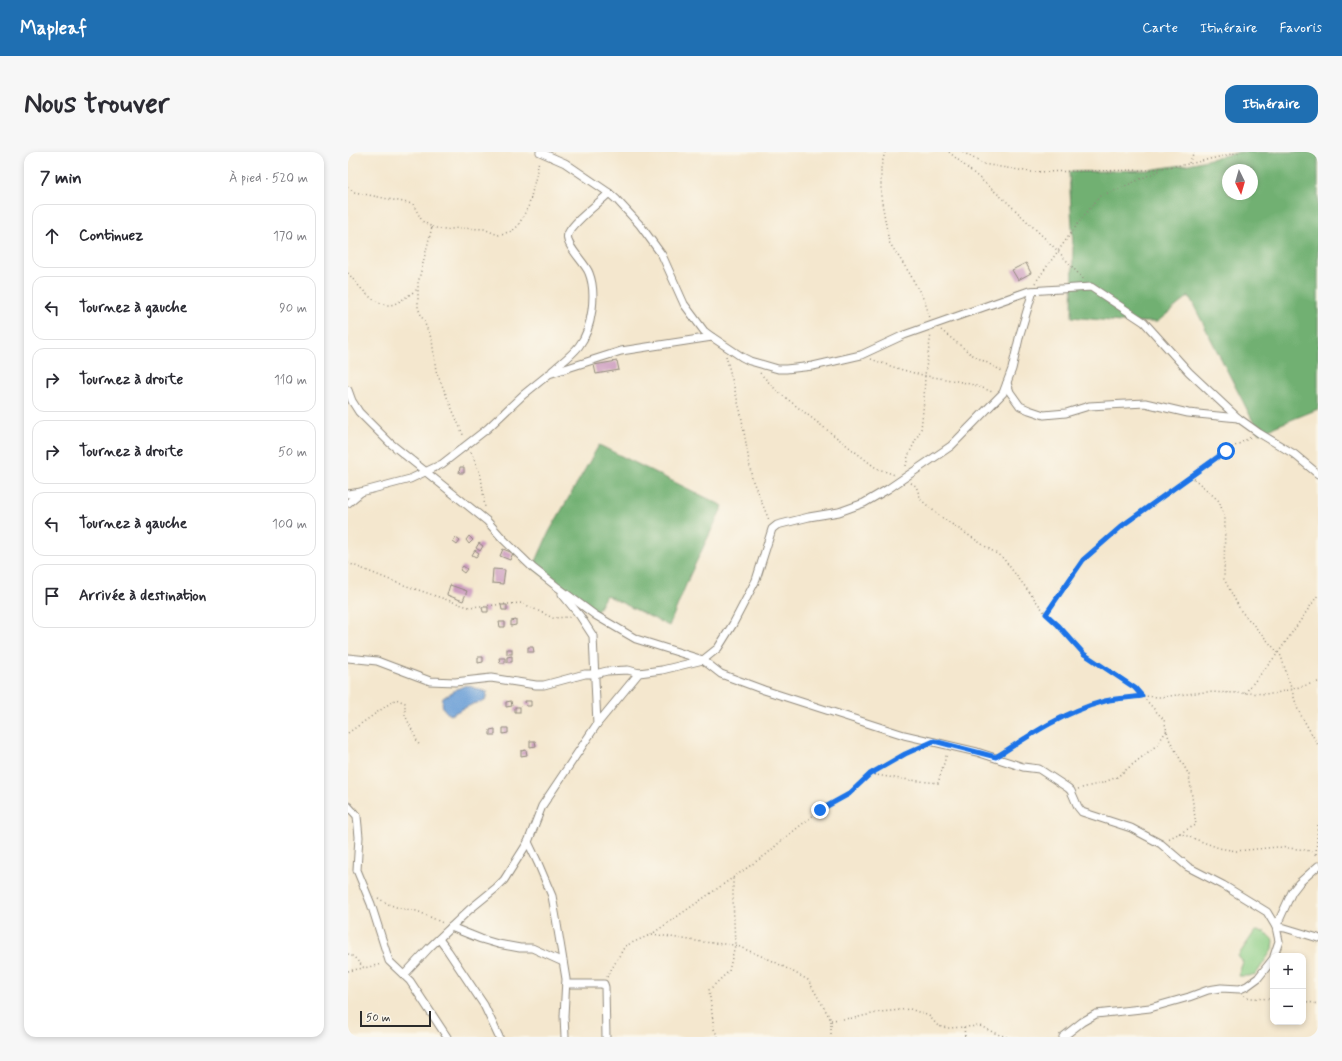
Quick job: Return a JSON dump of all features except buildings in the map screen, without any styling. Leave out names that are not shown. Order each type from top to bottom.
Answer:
[{"type":"street","points":[[540,152],[565,163],[609,193],[640,225],[662,255],[684,304],[704,331],[750,361],[778,369],[813,366],[861,355],[904,335],[933,324],[1032,291],[1091,287],[1144,322],[1189,372],[1238,418],[1259,433],[1294,454],[1318,474]]},
{"type":"street","points":[[348,494],[410,479],[448,461],[487,429],[523,395],[568,358],[579,346],[588,326],[593,297],[589,273],[568,242],[568,235],[574,224],[609,193]]},
{"type":"street","points":[[348,658],[377,661],[430,682],[455,682],[491,678],[536,685],[585,674],[596,674],[607,671],[628,670],[639,673],[662,670],[703,660],[719,647],[753,587],[772,529],[777,525],[809,517],[839,512],[864,503],[888,489],[951,446],[1002,396],[1007,383],[1032,291]]},
{"type":"street","points":[[549,374],[621,351],[712,337]]},
{"type":"street","points":[[1007,383],[1010,392],[1020,406],[1044,415],[1066,413],[1089,406],[1145,403],[1188,413],[1214,417],[1238,418]]},
{"type":"street","points":[[348,390],[352,401],[359,412],[390,443],[487,521],[503,539],[556,586],[595,615],[636,639],[703,660],[721,674],[757,688],[904,735],[996,757],[1022,767],[1039,769],[1068,788],[1071,791],[1078,807],[1086,814],[1131,828],[1161,844],[1188,867],[1223,885],[1267,912],[1276,927],[1279,940],[1275,953]]},
{"type":"street","points":[[348,503],[361,492]]},
{"type":"street","points":[[556,586],[580,616],[593,636],[596,674],[597,724]]},
{"type":"street","points":[[404,975],[451,927],[504,880],[528,842],[542,806],[597,724],[639,673]]},
{"type":"street","points":[[348,806],[358,816],[359,837],[357,870],[389,961],[410,981],[447,1037]]},
{"type":"street","points":[[528,842],[552,896],[566,984],[564,1016],[565,1037]]},
{"type":"street","points":[[1276,927],[1292,892],[1304,878],[1318,866]]},
{"type":"street","points":[[451,927],[498,944],[520,948],[532,948],[563,962]]},
{"type":"street","points":[[1276,927],[1285,928],[1318,938]]},
{"type":"street","points":[[439,939],[484,1005],[499,1037]]},
{"type":"street","points":[[1067,1036],[1082,1022],[1096,1014],[1150,1008],[1208,990],[1221,988],[1240,989],[1258,978],[1270,963]]},
{"type":"street","points":[[566,984],[604,984],[606,1037]]},
{"type":"path","points":[[348,187],[354,192],[413,204],[422,221],[432,227],[445,230],[458,228],[484,229],[498,235],[512,231],[518,226],[529,205],[540,152]]},
{"type":"path","points":[[885,152],[882,167],[881,197],[889,242],[910,274],[925,302],[933,324],[925,376],[921,429],[908,456],[903,478]]},
{"type":"path","points":[[949,152],[1008,202],[1058,251],[1091,287]]},
{"type":"path","points":[[963,152],[983,164],[1031,172],[1148,170],[1189,164],[1240,152]]},
{"type":"path","points":[[1189,164],[1194,152]]},
{"type":"path","points":[[1032,291],[1033,285],[1100,196],[1164,168]]},
{"type":"path","points":[[432,227],[418,283],[418,308],[432,340],[436,371],[480,476],[487,521]]},
{"type":"path","points":[[348,273],[362,291],[382,305],[394,304],[418,289]]},
{"type":"path","points":[[933,324],[971,354],[1002,371],[1007,383]]},
{"type":"path","points":[[722,343],[741,414],[752,479],[772,529]]},
{"type":"path","points":[[861,355],[925,376],[977,385],[1002,396]]},
{"type":"path","points":[[750,361],[777,391],[876,468],[903,478],[916,486],[921,500],[941,517],[1003,558],[1046,614],[1084,654],[1135,688],[1164,720],[1169,739],[1189,775],[1196,825],[1161,844]]},
{"type":"path","points":[[1046,614],[1083,560],[1123,525],[1226,451],[1259,433]]},
{"type":"path","points":[[1191,476],[1219,501],[1225,518],[1224,579],[1241,611],[1281,656],[1298,710],[1318,745]]},
{"type":"path","points":[[348,563],[395,582],[468,607],[522,603],[553,618],[580,616]]},
{"type":"path","points":[[1245,693],[1278,653],[1318,595]]},
{"type":"path","points":[[996,757],[1023,739],[1064,716],[1106,701],[1142,696],[1160,697],[1205,692],[1273,694],[1318,682]]},
{"type":"path","points":[[348,733],[396,699],[405,702],[405,715],[420,748]]},
{"type":"path","points":[[1071,791],[1102,783],[1117,777],[1157,745],[1167,730]]},
{"type":"path","points":[[604,984],[625,946],[652,934],[767,854],[820,810],[849,794],[870,774],[905,754],[934,741]]},
{"type":"path","points":[[870,774],[938,783],[949,745]]},
{"type":"path","points":[[1179,833],[1219,848],[1236,851],[1278,847],[1307,850],[1317,856],[1318,824]]},
{"type":"path","points":[[718,1037],[714,1029],[708,990],[729,971],[735,945],[733,877]]},
{"type":"path","points":[[366,892],[388,904],[417,912],[451,927]]},
{"type":"path","points":[[652,934],[702,942],[735,945],[773,961],[808,980],[831,1020],[831,1037]]},
{"type":"path","points":[[348,954],[354,957],[364,968]]},
{"type":"path","points":[[348,971],[379,965],[389,961]]},
{"type":"path","points":[[1306,1002],[1318,1004]]},
{"type":"path","points":[[831,1020],[910,1009],[929,1016],[938,1026],[948,1028],[980,1026],[1008,1037]]},
{"type":"path","points":[[964,1026],[965,1037]]},
{"type":"green space","points":[[1240,152],[1318,152],[1318,409],[1259,433],[1189,296],[1157,322],[1120,322],[1072,317],[1073,246],[1069,172],[1148,170],[1189,164]]},
{"type":"green space","points":[[599,445],[723,506],[690,575],[669,626],[606,595],[595,615],[533,568],[549,532]]},
{"type":"green space","points":[[1255,931],[1265,932],[1273,940],[1272,950],[1256,974],[1238,976],[1243,962],[1238,956]]},
{"type":"water","points":[[466,685],[487,692],[485,701],[473,704],[450,715],[443,708],[443,698]]},
{"type":"route","points":[[820,810],[849,794],[870,774],[905,754],[934,741],[996,757],[1023,739],[1064,716],[1106,701],[1142,696],[1135,688],[1084,654],[1046,614],[1083,560],[1123,525],[1226,451]]}]
